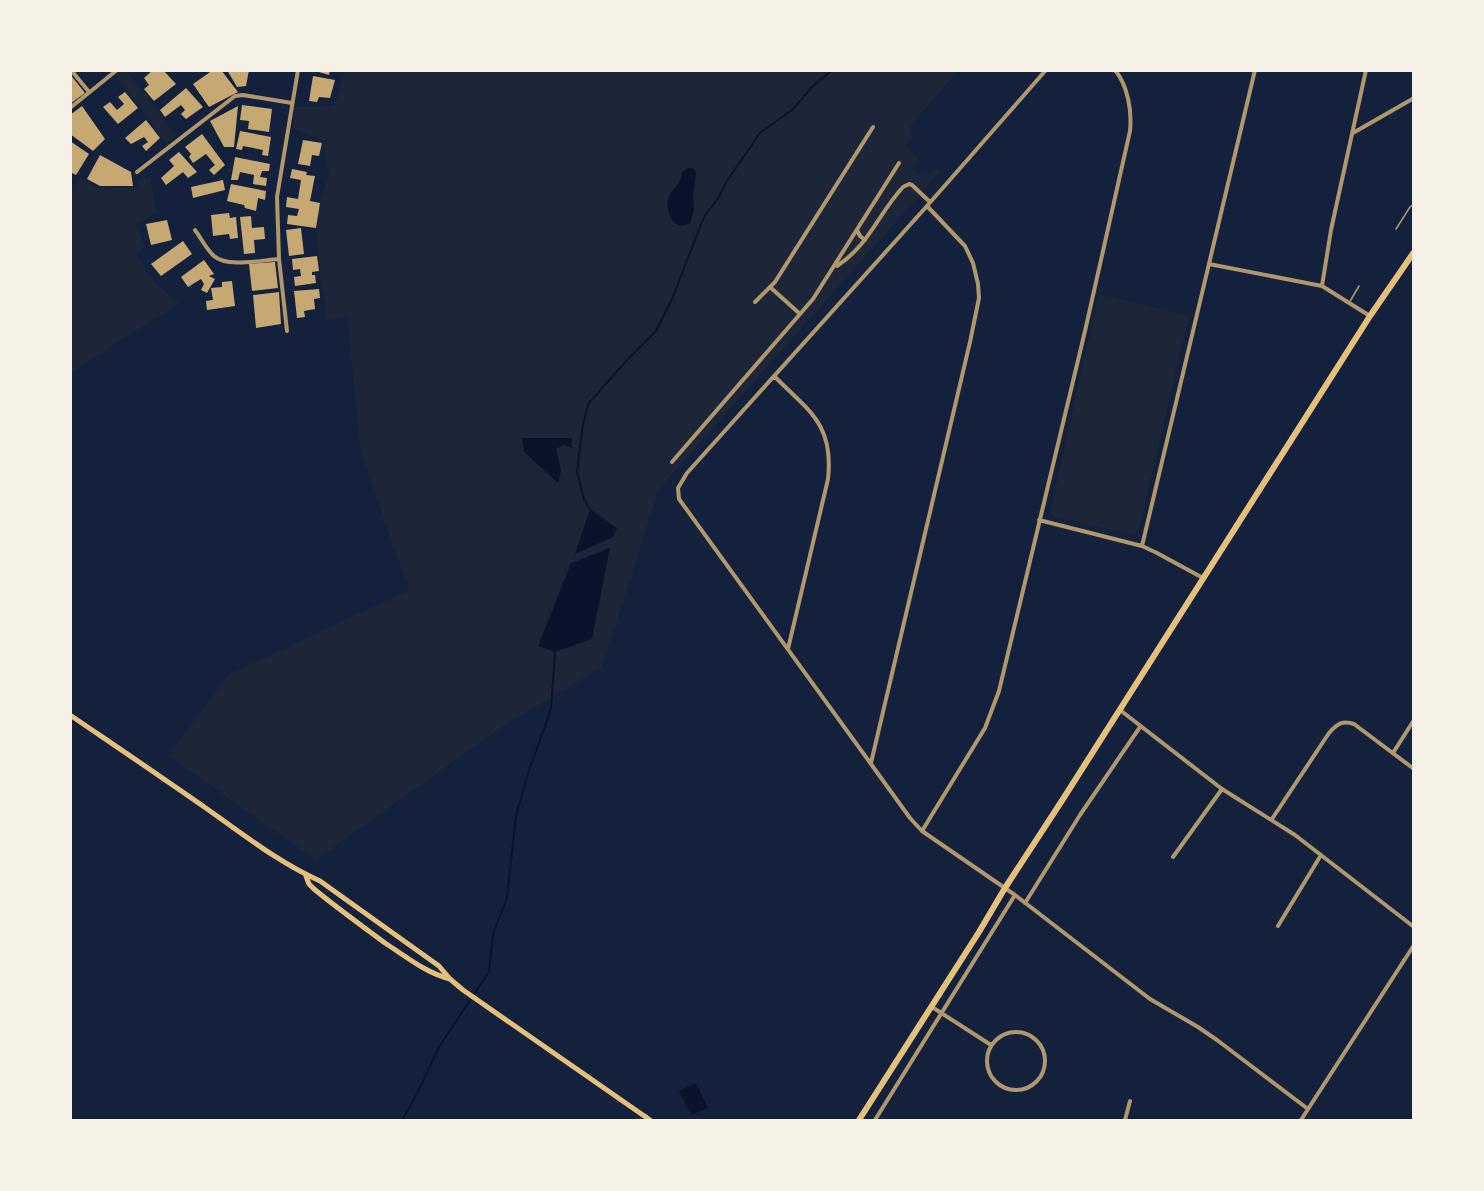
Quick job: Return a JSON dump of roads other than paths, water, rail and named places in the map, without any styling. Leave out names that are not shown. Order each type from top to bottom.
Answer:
[{"type":"main road","points":[[859,1120],[1370,316],[1413,252]]},
{"type":"main road","points":[[70,715],[253,842],[306,876],[320,881],[428,957],[463,990],[650,1120]]},
{"type":"main road","points":[[306,876],[314,889],[358,923],[420,966],[450,979]]},
{"type":"street","points":[[71,70],[89,92]]},
{"type":"street","points":[[70,108],[117,70]]},
{"type":"street","points":[[287,331],[279,258],[277,197],[298,70]]},
{"type":"street","points":[[1046,70],[687,473],[678,488],[679,498],[910,818],[922,831],[1015,895],[1150,999],[1217,1040],[1308,1109]]},
{"type":"street","points":[[922,831],[985,728],[999,692],[1130,131],[1130,108],[1125,90],[1115,70]]},
{"type":"street","points":[[1142,546],[1255,70]]},
{"type":"street","points":[[1322,286],[1366,70]]},
{"type":"street","points":[[136,172],[235,96],[243,95],[292,103]]},
{"type":"street","points":[[1353,134],[1413,98]]},
{"type":"street","points":[[755,302],[775,282],[873,127]]},
{"type":"street","points":[[672,462],[813,299],[899,163]]},
{"type":"street","points":[[833,268],[852,254],[865,240],[903,187],[909,184],[965,246],[973,263],[978,284],[979,298],[970,342],[871,764]]},
{"type":"street","points":[[195,230],[215,257],[221,261],[279,258]]},
{"type":"street","points":[[857,230],[865,240]]},
{"type":"street","points":[[1209,264],[1322,286],[1370,316]]},
{"type":"street","points":[[770,287],[800,314]]},
{"type":"street","points":[[774,376],[818,420],[829,449],[830,463],[788,650]]},
{"type":"street","points":[[1039,520],[1142,546],[1204,579]]},
{"type":"street","points":[[1120,710],[1222,789],[1295,835],[1413,927]]},
{"type":"street","points":[[1393,753],[1413,720]]},
{"type":"street","points":[[1272,819],[1336,724],[1344,722],[1354,724],[1413,769]]},
{"type":"street","points":[[1025,903],[1080,815],[1140,727]]},
{"type":"street","points":[[1173,857],[1222,789]]},
{"type":"street","points":[[1278,927],[1321,855]]},
{"type":"street","points":[[875,1120],[1015,895]]},
{"type":"street","points":[[1301,1120],[1413,945]]},
{"type":"street","points":[[931,1007],[991,1045]]},
{"type":"street","points":[[1016,1032],[1034,1038],[1041,1045],[1045,1064],[1038,1081],[1021,1090],[1001,1087],[988,1073],[986,1063],[991,1045],[1007,1033],[1016,1032]]},
{"type":"street","points":[[1125,1120],[1130,1101]]},
{"type":"lane","points":[[1396,229],[1413,204]]},
{"type":"lane","points":[[1349,303],[1359,286]]},
{"type":"waterway","points":[[590,509],[584,499],[577,472],[583,424],[589,403],[656,331],[672,299],[704,217],[760,133],[792,110],[812,87],[832,70]]},
{"type":"waterway","points":[[402,1120],[439,1047],[489,972],[493,933],[507,898],[516,816],[528,773],[551,709],[555,652]]}]
